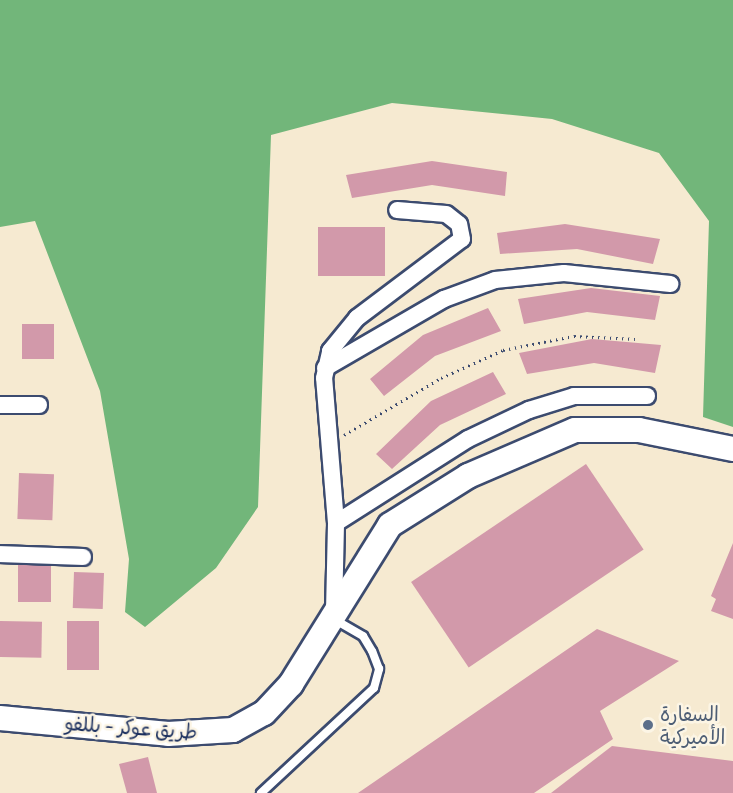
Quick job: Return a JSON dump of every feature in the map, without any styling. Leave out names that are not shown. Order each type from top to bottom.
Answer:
[{"type":"street","points":[[334,619],[336,523],[325,368],[346,328],[462,239],[459,224],[446,214],[397,210]]},
{"type":"street","points":[[325,368],[444,299],[495,280],[564,273],[670,284]]},
{"type":"street","points":[[336,523],[468,439],[529,410],[574,396],[648,396]]},
{"type":"street","points":[[0,405],[39,405]]},
{"type":"street","name":"طريق عوكر - بللفو","points":[[0,718],[168,734],[233,730],[276,702],[334,619],[390,525],[428,499],[518,450],[575,430],[639,430],[733,450]]},
{"type":"street","points":[[0,554],[83,557]]},
{"type":"lane","points":[[261,793],[374,688],[379,669],[372,651],[363,636],[334,619]]},
{"type":"path","points":[[330,443],[441,378],[503,350],[574,336],[635,339]]},
{"type":"green space","points":[[0,0],[733,0],[733,427],[703,417],[709,221],[659,153],[552,119],[392,103],[271,135],[258,507],[216,568],[145,627],[125,612],[129,559],[100,391],[35,221],[0,227]]},
{"type":"building","points":[[432,161],[507,172],[505,196],[432,185],[352,198],[346,175]]},
{"type":"building","points":[[565,224],[660,239],[653,264],[577,249],[500,254],[497,233]]},
{"type":"building","points":[[318,227],[385,227],[385,276],[318,276]]},
{"type":"building","points":[[591,288],[660,296],[655,320],[587,312],[524,324],[518,299]]},
{"type":"building","points":[[488,308],[501,331],[435,356],[384,396],[370,379],[423,335]]},
{"type":"building","points":[[22,324],[54,324],[54,359],[22,359]]},
{"type":"building","points":[[592,339],[661,345],[655,373],[594,363],[527,374],[519,353]]},
{"type":"building","points":[[493,372],[506,394],[440,425],[392,469],[376,454],[431,401]]},
{"type":"building","points":[[586,464],[644,549],[469,667],[411,582]]},
{"type":"building","points":[[19,473],[54,474],[52,520],[17,519]]},
{"type":"building","points":[[733,543],[733,619],[711,611],[716,599],[711,596]]},
{"type":"building","points":[[18,561],[51,561],[51,602],[18,602]]},
{"type":"building","points":[[74,572],[104,573],[103,609],[73,608]]},
{"type":"building","points":[[0,621],[42,622],[41,658],[0,657]]},
{"type":"building","points":[[67,621],[99,621],[99,670],[67,670]]},
{"type":"building","points":[[597,629],[679,661],[600,711],[613,739],[534,793],[358,793]]},
{"type":"building","points":[[612,746],[733,761],[733,793],[551,793]]},
{"type":"building","points":[[148,757],[157,793],[127,793],[119,764]]},
{"type":"place","name":"السفارة الأميركية","points":[[648,725]]}]
